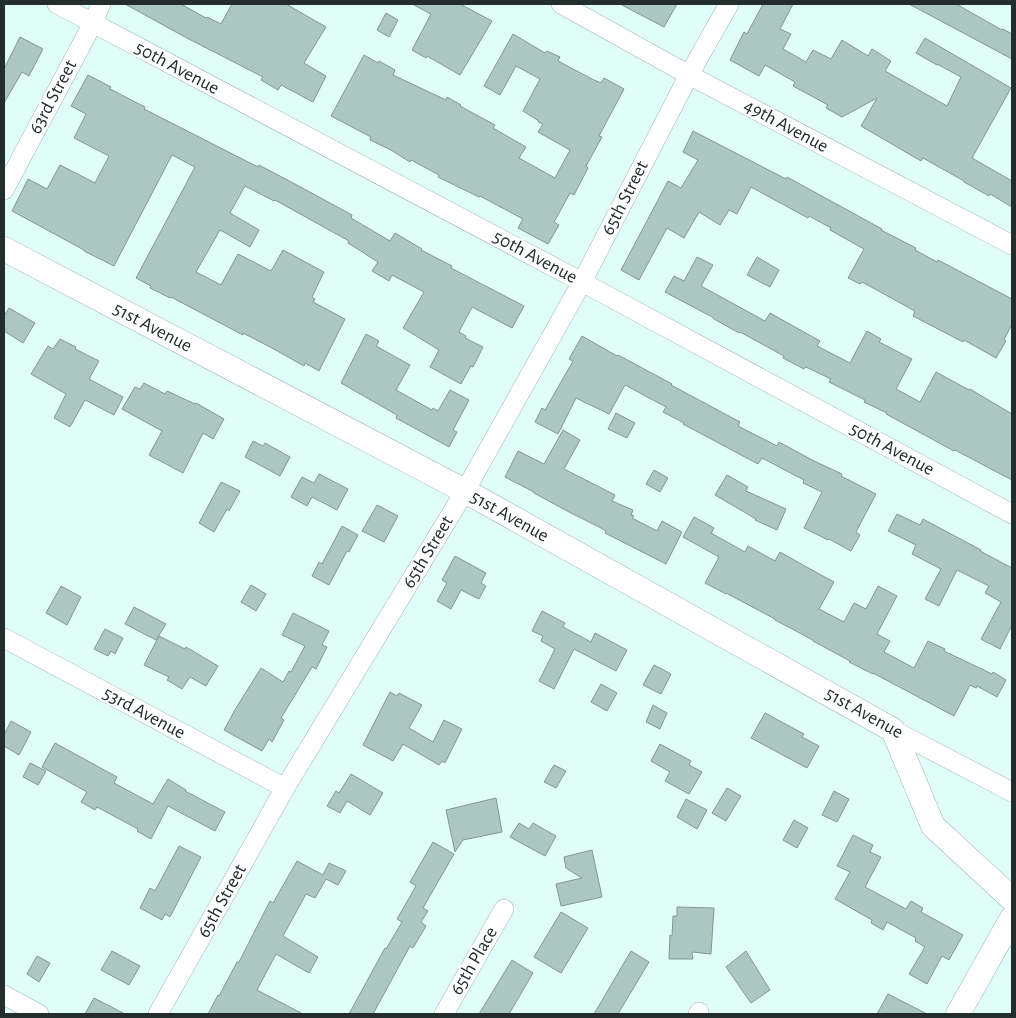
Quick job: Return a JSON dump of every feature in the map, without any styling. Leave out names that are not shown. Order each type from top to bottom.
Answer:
[{"type":"street","name":"50th Avenue","points":[[56,4],[582,282],[1012,514]]},
{"type":"street","name":"63rd Street","points":[[4,190],[93,23],[101,4]]},
{"type":"street","name":"49th Avenue","points":[[561,4],[689,75],[1012,245]]},
{"type":"street","name":"65th Street","points":[[158,1014],[285,788],[465,491],[582,282],[689,75],[729,4]]},
{"type":"street","name":"51st Avenue","points":[[4,249],[465,491],[893,730],[1012,792]]},
{"type":"street","name":"53rd Avenue","points":[[4,638],[285,788]]},
{"type":"street","points":[[893,730],[933,826],[1012,899]]},
{"type":"street","name":"65th Place","points":[[444,1014],[504,909]]},
{"type":"street","points":[[958,1014],[1012,918]]},
{"type":"street","points":[[4,995],[40,1014]]},
{"type":"building","points":[[125,4],[181,4],[221,24],[232,4],[286,4],[326,27],[304,63],[326,76],[313,102],[281,85],[278,90],[261,80],[263,77]]},
{"type":"building","points":[[412,4],[460,4],[492,21],[460,75],[427,56],[426,58],[412,50],[431,14]]},
{"type":"building","points":[[620,4],[677,4],[664,27]]},
{"type":"building","points":[[763,4],[793,4],[780,29],[791,34],[783,49],[806,62],[813,50],[831,59],[842,40],[868,56],[872,49],[891,61],[885,71],[947,106],[961,77],[916,53],[925,38],[1011,88],[972,158],[1012,181],[1012,207],[923,158],[921,161],[861,126],[877,98],[842,117],[826,108],[828,105],[793,86],[795,82],[765,65],[759,76],[730,60],[744,32],[747,34]]},
{"type":"building","points":[[909,4],[956,4],[1003,29],[1012,34],[1012,59]]},
{"type":"building","points":[[386,13],[398,20],[389,37],[377,30]]},
{"type":"building","points":[[513,34],[545,53],[547,51],[560,57],[558,61],[592,79],[601,83],[604,78],[624,89],[599,136],[602,137],[586,166],[588,168],[574,195],[570,193],[554,222],[559,225],[548,244],[518,228],[523,219],[480,196],[438,177],[439,175],[411,160],[410,162],[370,140],[371,137],[331,116],[364,55],[395,70],[393,75],[446,100],[447,97],[495,125],[493,128],[526,147],[519,158],[555,178],[570,150],[538,132],[543,124],[523,111],[540,79],[516,66],[500,95],[484,86]]},
{"type":"building","points":[[20,37],[43,49],[29,76],[22,72],[4,103],[4,69]]},
{"type":"building","points":[[88,75],[145,107],[144,109],[258,167],[259,165],[352,215],[351,218],[390,241],[395,233],[421,250],[452,266],[451,268],[524,306],[512,328],[472,307],[459,332],[466,336],[465,338],[483,347],[473,367],[471,366],[461,384],[430,367],[439,350],[403,328],[424,292],[392,275],[389,281],[372,271],[378,262],[348,243],[349,241],[275,200],[245,186],[230,213],[259,230],[250,247],[220,230],[196,272],[221,285],[238,254],[271,271],[283,250],[324,272],[312,297],[315,299],[313,302],[345,319],[319,371],[305,363],[304,366],[243,333],[243,335],[150,288],[151,286],[136,278],[195,167],[172,155],[114,266],[12,211],[28,179],[47,189],[60,165],[95,183],[109,156],[74,138],[86,114],[71,106]]},
{"type":"building","points":[[693,131],[786,179],[787,177],[916,248],[915,250],[937,262],[938,260],[1012,299],[1012,324],[1004,340],[1006,341],[996,358],[964,340],[963,342],[913,316],[915,311],[862,282],[860,284],[848,278],[864,249],[830,230],[831,228],[809,216],[808,218],[751,187],[737,214],[729,210],[720,225],[699,212],[684,238],[667,228],[639,280],[621,270],[668,181],[681,188],[698,160],[683,152]]},
{"type":"building","points":[[697,257],[713,265],[701,286],[765,321],[770,313],[820,341],[817,346],[850,363],[867,331],[881,339],[879,342],[912,359],[896,389],[920,402],[936,372],[970,389],[1012,414],[1012,480],[864,402],[865,400],[829,382],[831,379],[806,367],[804,369],[783,358],[784,356],[665,292],[674,276],[684,281]]},
{"type":"building","points":[[757,257],[779,270],[770,287],[747,275]]},
{"type":"building","points":[[9,308],[35,323],[23,343],[4,331],[4,316]]},
{"type":"building","points":[[366,334],[379,341],[376,346],[410,365],[396,390],[432,410],[433,408],[438,411],[450,390],[469,400],[453,430],[457,432],[449,447],[396,418],[397,415],[341,383]]},
{"type":"building","points":[[582,336],[740,422],[738,426],[777,446],[779,442],[842,474],[841,476],[876,494],[856,532],[860,535],[851,551],[804,528],[822,492],[803,483],[804,480],[762,458],[758,464],[683,424],[663,412],[666,407],[625,385],[609,414],[576,398],[558,434],[535,422],[542,408],[545,410],[573,361],[569,359]]},
{"type":"building","points":[[60,339],[99,361],[89,379],[123,397],[114,415],[85,400],[70,427],[54,418],[66,394],[31,374],[48,346],[53,349]]},
{"type":"building","points":[[144,383],[165,394],[167,391],[196,403],[224,419],[213,439],[203,433],[183,473],[149,455],[162,431],[122,409],[135,387],[140,389]]},
{"type":"building","points":[[616,413],[635,423],[627,438],[608,429]]},
{"type":"building","points":[[563,430],[580,440],[564,469],[615,495],[612,501],[633,510],[631,515],[634,516],[632,518],[657,531],[662,521],[682,532],[666,564],[605,533],[606,531],[601,528],[505,477],[518,451],[544,464]]},
{"type":"building","points":[[253,441],[263,446],[265,443],[290,457],[280,476],[245,457]]},
{"type":"building","points":[[654,470],[668,478],[660,492],[646,484]]},
{"type":"building","points":[[319,474],[348,489],[337,510],[312,497],[307,506],[291,497],[302,477],[314,483]]},
{"type":"building","points":[[727,475],[748,487],[746,491],[786,509],[777,530],[755,520],[715,495]]},
{"type":"building","points":[[221,482],[240,491],[214,532],[199,523]]},
{"type":"building","points":[[377,505],[398,516],[384,542],[362,531]]},
{"type":"building","points":[[897,514],[920,525],[923,519],[1012,568],[1012,625],[1000,649],[981,639],[1001,602],[985,593],[989,586],[957,570],[939,606],[925,599],[941,569],[912,554],[916,545],[888,531]]},
{"type":"building","points":[[694,517],[714,528],[711,533],[745,552],[748,546],[775,561],[780,552],[834,582],[819,609],[844,622],[854,603],[866,609],[878,586],[897,596],[877,634],[890,641],[884,652],[914,668],[928,641],[945,649],[944,651],[992,674],[993,672],[1006,680],[997,697],[977,686],[976,688],[970,685],[954,716],[849,662],[775,619],[705,583],[719,557],[683,537]]},
{"type":"building","points":[[342,526],[358,535],[329,585],[312,576],[319,562],[322,564]]},
{"type":"building","points":[[455,556],[486,573],[481,583],[486,586],[479,599],[461,590],[451,609],[437,601],[447,583],[442,580]]},
{"type":"building","points":[[251,585],[266,594],[256,611],[241,602]]},
{"type":"building","points":[[61,586],[81,597],[67,625],[46,613]]},
{"type":"building","points":[[134,607],[166,624],[156,640],[125,624]]},
{"type":"building","points":[[542,611],[565,623],[563,627],[591,642],[595,633],[627,650],[616,671],[574,649],[554,689],[539,681],[555,649],[541,641],[543,636],[532,631]]},
{"type":"building","points":[[293,613],[329,631],[322,645],[327,647],[316,669],[312,667],[281,718],[284,720],[272,742],[269,739],[262,751],[224,730],[261,668],[283,682],[289,671],[291,672],[305,646],[282,635]]},
{"type":"building","points":[[105,629],[123,638],[115,654],[111,651],[108,656],[94,649]]},
{"type":"building","points":[[159,636],[185,649],[186,647],[218,666],[206,686],[190,677],[182,689],[167,680],[169,677],[144,665]]},
{"type":"building","points":[[654,665],[671,674],[661,694],[643,685]]},
{"type":"building","points":[[601,684],[617,693],[607,711],[591,702]]},
{"type":"building","points":[[390,692],[397,696],[399,693],[422,705],[409,728],[433,742],[444,720],[462,729],[445,763],[442,761],[439,765],[403,744],[393,761],[363,745]]},
{"type":"building","points":[[653,705],[667,713],[660,729],[646,722]]},
{"type":"building","points":[[765,713],[804,734],[802,737],[819,746],[807,768],[751,738]]},
{"type":"building","points":[[11,721],[31,732],[19,755],[4,746],[4,735]]},
{"type":"building","points":[[55,743],[117,777],[114,783],[153,804],[168,779],[185,791],[225,812],[215,831],[168,806],[151,839],[137,831],[138,829],[97,807],[95,810],[81,802],[87,792],[42,767]]},
{"type":"building","points":[[660,744],[691,761],[689,765],[702,772],[689,794],[665,781],[670,772],[651,761]]},
{"type":"building","points":[[30,763],[46,771],[38,785],[23,777]]},
{"type":"building","points":[[554,765],[566,771],[556,788],[544,782]]},
{"type":"building","points":[[351,774],[383,793],[370,815],[347,801],[340,813],[327,806],[336,791],[339,793]]},
{"type":"building","points":[[727,788],[741,796],[726,821],[712,813]]},
{"type":"building","points":[[834,791],[849,799],[837,822],[822,815]]},
{"type":"building","points":[[496,798],[502,832],[463,840],[455,852],[446,810]]},
{"type":"building","points":[[686,799],[707,810],[697,829],[677,817]]},
{"type":"building","points":[[794,820],[808,828],[797,848],[783,840]]},
{"type":"building","points":[[519,823],[529,829],[533,823],[556,836],[545,856],[510,837]]},
{"type":"building","points":[[853,835],[873,845],[870,852],[881,857],[865,887],[906,909],[911,901],[923,908],[921,912],[963,935],[949,960],[942,956],[927,984],[909,974],[925,947],[915,941],[916,938],[887,922],[883,930],[871,923],[872,920],[835,899],[850,872],[837,866]]},
{"type":"building","points":[[433,842],[454,854],[423,908],[428,911],[421,922],[426,926],[413,948],[410,946],[373,1014],[349,1014],[385,948],[402,922],[397,919],[416,886],[410,882]]},
{"type":"building","points":[[179,846],[201,857],[170,917],[165,914],[162,920],[140,908],[150,888],[155,891]]},
{"type":"building","points":[[592,850],[602,897],[561,906],[556,884],[582,878],[566,868],[564,857]]},
{"type":"building","points":[[297,861],[323,875],[329,863],[346,871],[338,885],[326,879],[315,898],[306,894],[283,936],[318,957],[309,973],[276,954],[257,990],[303,1014],[208,1014],[237,962],[239,962],[270,901],[273,903]]},
{"type":"building","points":[[677,907],[714,908],[711,954],[692,952],[693,959],[669,959],[670,935],[672,936],[673,916],[677,916]]},
{"type":"building","points":[[561,912],[588,928],[561,973],[534,957]]},
{"type":"building","points":[[112,951],[140,966],[129,985],[101,970]]},
{"type":"building","points":[[631,951],[649,962],[618,1014],[594,1014]]},
{"type":"building","points":[[746,951],[770,990],[751,1003],[726,967]]},
{"type":"building","points":[[37,956],[50,963],[39,982],[27,974]]},
{"type":"building","points":[[512,960],[533,973],[509,1014],[479,1014]]},
{"type":"building","points":[[888,994],[927,1014],[877,1014]]},
{"type":"building","points":[[94,998],[125,1014],[85,1014]]}]
